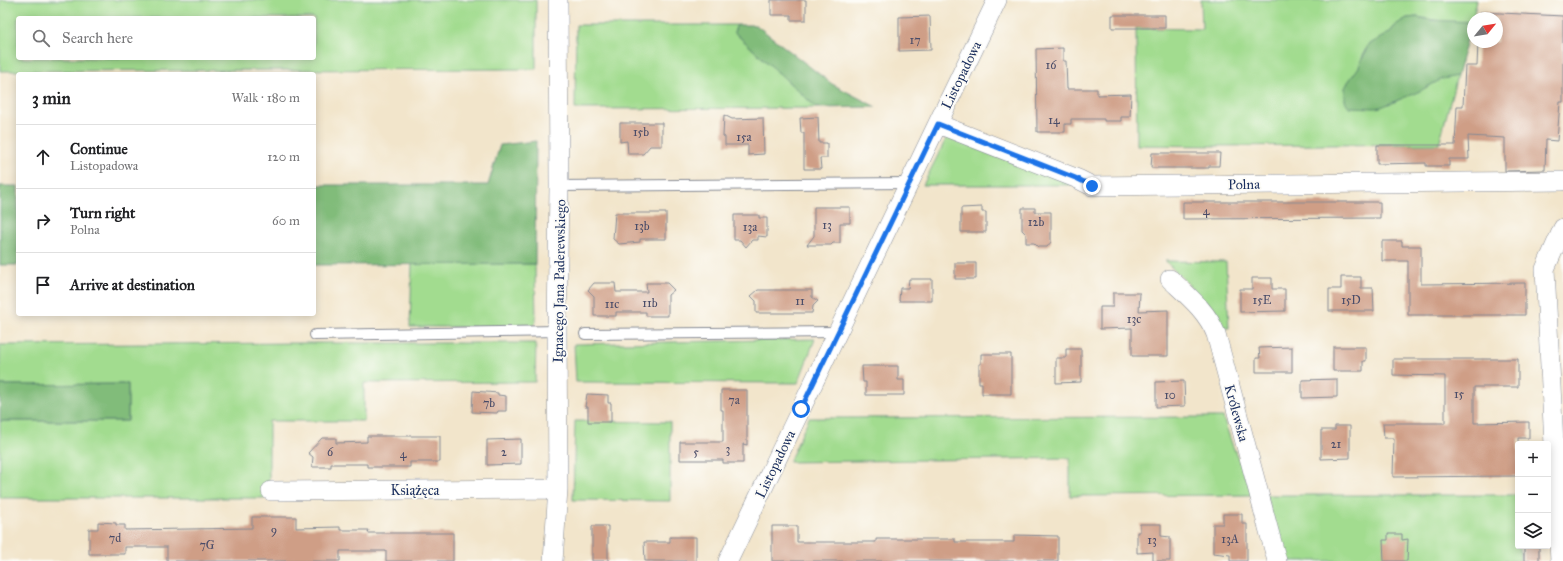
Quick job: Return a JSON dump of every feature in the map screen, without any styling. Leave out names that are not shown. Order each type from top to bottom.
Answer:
[{"type":"street","name":"Ignacego Jana Paderewskiego","points":[[552,561],[558,489],[557,331],[560,186],[558,0]]},
{"type":"street","name":"Listopadowa","points":[[728,561],[997,0]]},
{"type":"street","name":"Polna","points":[[938,124],[1078,179],[1092,186],[1563,181]]},
{"type":"street","points":[[1560,561],[1545,269],[1563,228]]},
{"type":"street","name":"Królewska","points":[[1170,279],[1201,309],[1211,321],[1216,334],[1277,561]]},
{"type":"street","name":"Książęca","points":[[271,491],[558,489]]},
{"type":"lane","points":[[560,186],[910,183]]},
{"type":"lane","points":[[315,335],[557,331]]},
{"type":"lane","points":[[585,334],[838,332]]},
{"type":"green space","points":[[0,0],[536,0],[536,69],[0,71]]},
{"type":"green space","points":[[1201,0],[1477,0],[1474,12],[1467,12],[1467,22],[1446,22],[1417,17],[1407,18],[1397,24],[1389,33],[1365,50],[1359,67],[1392,103],[1442,79],[1457,76],[1439,144],[1215,146],[1137,145],[1136,28],[1202,29]]},
{"type":"green space","points":[[1417,17],[1431,20],[1467,22],[1467,40],[1457,76],[1442,79],[1418,92],[1381,107],[1349,107],[1345,101],[1345,88],[1359,67],[1368,45],[1389,33],[1397,24],[1407,18]]},
{"type":"green space","points":[[576,25],[737,25],[734,32],[817,108],[575,109]]},
{"type":"green space","points":[[737,25],[756,25],[832,84],[876,107],[817,108],[734,32]]},
{"type":"green space","points":[[947,137],[1077,185],[923,185]]},
{"type":"green space","points":[[536,141],[535,264],[316,265],[316,185],[488,185],[500,145]]},
{"type":"green space","points":[[0,186],[16,186],[16,265],[0,265]]},
{"type":"green space","points":[[1165,261],[1226,262],[1229,328],[1220,328],[1206,302]]},
{"type":"green space","points":[[412,264],[535,264],[536,322],[531,327],[410,327]]},
{"type":"green space","points":[[815,339],[798,383],[576,382],[574,344]]},
{"type":"green space","points":[[536,343],[535,382],[364,383],[364,421],[269,421],[269,498],[0,498],[0,421],[128,421],[128,384],[0,385],[0,345]]},
{"type":"green space","points":[[128,384],[128,421],[0,421],[0,385]]},
{"type":"green space","points":[[1223,417],[1232,444],[1253,495],[1070,496],[1070,458],[789,462],[809,418]]},
{"type":"green space","points":[[575,421],[670,422],[670,501],[573,500]]},
{"type":"green space","points":[[1266,495],[1515,495],[1515,549],[1520,549],[1520,561],[1284,561]]},
{"type":"building","points":[[771,0],[806,0],[806,20],[791,20],[791,15],[771,15]]},
{"type":"building","points":[[1503,13],[1563,16],[1563,102],[1560,102],[1557,141],[1546,140],[1545,170],[1505,171],[1505,138],[1468,136],[1469,159],[1449,159],[1449,166],[1426,166],[1426,163],[1377,164],[1377,145],[1455,145],[1457,106],[1463,106],[1465,66],[1477,66],[1478,48],[1503,48]]},
{"type":"building","points":[[1112,15],[1165,15],[1165,28],[1112,28]]},
{"type":"building","points":[[930,16],[931,50],[899,51],[899,17]]},
{"type":"building","points":[[1063,48],[1063,61],[1066,61],[1067,89],[1097,89],[1097,95],[1131,94],[1130,117],[1121,117],[1121,121],[1104,121],[1104,119],[1071,119],[1071,124],[1065,124],[1065,132],[1037,132],[1036,49]]},
{"type":"building","points":[[724,115],[732,119],[763,118],[764,154],[748,155],[748,145],[725,145],[725,137],[723,136]]},
{"type":"building","points":[[818,117],[819,143],[827,143],[827,158],[820,158],[821,169],[804,169],[804,133],[801,133],[800,118]]},
{"type":"building","points":[[620,123],[662,123],[662,146],[650,146],[643,154],[628,154],[627,141],[620,142]]},
{"type":"building","points":[[1152,153],[1220,153],[1219,166],[1209,166],[1209,168],[1151,168]]},
{"type":"building","points":[[1183,202],[1380,202],[1380,218],[1183,219]]},
{"type":"building","points":[[814,207],[850,207],[850,223],[840,223],[840,243],[833,243],[831,245],[807,245],[814,236]]},
{"type":"building","points":[[982,207],[982,212],[986,212],[986,232],[961,232],[961,208]]},
{"type":"building","points":[[1022,208],[1035,208],[1035,212],[1051,212],[1051,242],[1047,247],[1038,247],[1034,243],[1026,243],[1026,234],[1022,230]]},
{"type":"building","points":[[615,213],[666,213],[666,239],[640,239],[640,242],[619,244],[613,239]]},
{"type":"building","points":[[734,215],[759,215],[759,218],[767,218],[767,237],[758,236],[758,240],[752,240],[746,247],[740,240],[734,240]]},
{"type":"building","points":[[1382,241],[1402,241],[1402,246],[1421,246],[1421,284],[1525,283],[1525,315],[1408,315],[1408,261],[1382,261]]},
{"type":"building","points":[[955,263],[976,263],[976,279],[955,279]]},
{"type":"building","points":[[1341,277],[1361,277],[1361,288],[1373,288],[1374,311],[1329,311],[1329,289],[1341,289]]},
{"type":"building","points":[[1252,278],[1272,278],[1272,289],[1285,289],[1285,311],[1240,312],[1240,289],[1252,289]]},
{"type":"building","points":[[909,279],[932,279],[932,301],[899,301],[900,288],[908,288]]},
{"type":"building","points":[[594,283],[615,283],[616,292],[647,292],[646,283],[667,283],[674,290],[668,295],[668,316],[646,316],[646,312],[616,312],[616,316],[594,316],[594,296],[588,290]]},
{"type":"building","points":[[758,290],[812,290],[812,297],[818,301],[813,306],[812,313],[756,313],[756,301],[751,296]]},
{"type":"building","points":[[1113,293],[1140,293],[1139,311],[1168,310],[1168,356],[1132,356],[1132,328],[1100,329],[1100,307],[1113,307]]},
{"type":"building","points":[[1292,347],[1292,372],[1256,372],[1256,358],[1260,358],[1259,348]]},
{"type":"building","points":[[1333,347],[1366,347],[1366,361],[1363,361],[1363,371],[1333,371]]},
{"type":"building","points":[[1066,349],[1081,349],[1081,382],[1056,383],[1056,358],[1066,358]]},
{"type":"building","points":[[981,354],[1011,354],[1011,394],[982,394],[982,383],[979,383],[979,364],[981,364]]},
{"type":"building","points":[[1393,359],[1518,359],[1518,387],[1474,387],[1474,423],[1529,422],[1529,438],[1518,438],[1518,441],[1515,441],[1515,476],[1393,477],[1394,438],[1384,438],[1383,423],[1445,423],[1445,376],[1393,375]]},
{"type":"building","points":[[862,366],[898,366],[898,380],[904,380],[904,395],[866,395],[866,382],[863,382]]},
{"type":"building","points":[[1337,379],[1337,397],[1302,398],[1302,380]]},
{"type":"building","points":[[1184,381],[1185,406],[1156,407],[1156,382]]},
{"type":"building","points":[[721,390],[747,390],[747,445],[743,444],[743,463],[723,463],[723,460],[680,460],[680,442],[723,442],[723,410],[721,410]]},
{"type":"building","points":[[473,391],[498,393],[498,395],[506,396],[506,411],[498,411],[497,413],[472,412]]},
{"type":"building","points":[[587,394],[608,395],[608,403],[611,403],[611,422],[588,422],[588,407],[585,407]]},
{"type":"building","points":[[1335,426],[1350,426],[1350,458],[1321,459],[1321,430],[1335,430]]},
{"type":"building","points":[[367,436],[440,436],[440,462],[410,462],[410,467],[367,467],[367,464],[331,464],[331,467],[312,467],[313,457],[308,453],[322,438],[336,438],[336,443],[367,442]]},
{"type":"building","points":[[521,439],[521,464],[487,465],[487,440]]},
{"type":"building","points":[[1223,514],[1242,514],[1242,524],[1247,524],[1247,561],[1230,561],[1230,555],[1213,553],[1213,524],[1223,524]]},
{"type":"building","points":[[252,517],[296,517],[296,528],[340,527],[340,530],[369,530],[368,533],[453,533],[453,561],[386,561],[386,551],[340,551],[340,561],[167,561],[167,547],[125,547],[125,554],[89,554],[89,529],[98,529],[98,522],[125,525],[125,530],[252,528]]},
{"type":"building","points":[[1140,524],[1161,524],[1161,536],[1170,537],[1170,561],[1153,561],[1153,552],[1137,553],[1137,532],[1140,532]]},
{"type":"building","points":[[592,526],[608,526],[608,561],[592,561]]},
{"type":"building","points":[[772,526],[797,526],[797,542],[876,542],[876,539],[955,539],[955,542],[1014,542],[1014,535],[1058,536],[1058,561],[772,561]]},
{"type":"building","points":[[1388,534],[1402,534],[1402,540],[1408,539],[1407,561],[1384,561],[1383,540],[1388,540]]},
{"type":"building","points":[[670,537],[696,537],[696,561],[645,561],[644,542],[670,542]]},
{"type":"building","points":[[1524,549],[1539,549],[1539,561],[1524,561]]},
{"type":"route","points":[[801,409],[938,124],[1078,179],[1092,186]]}]
